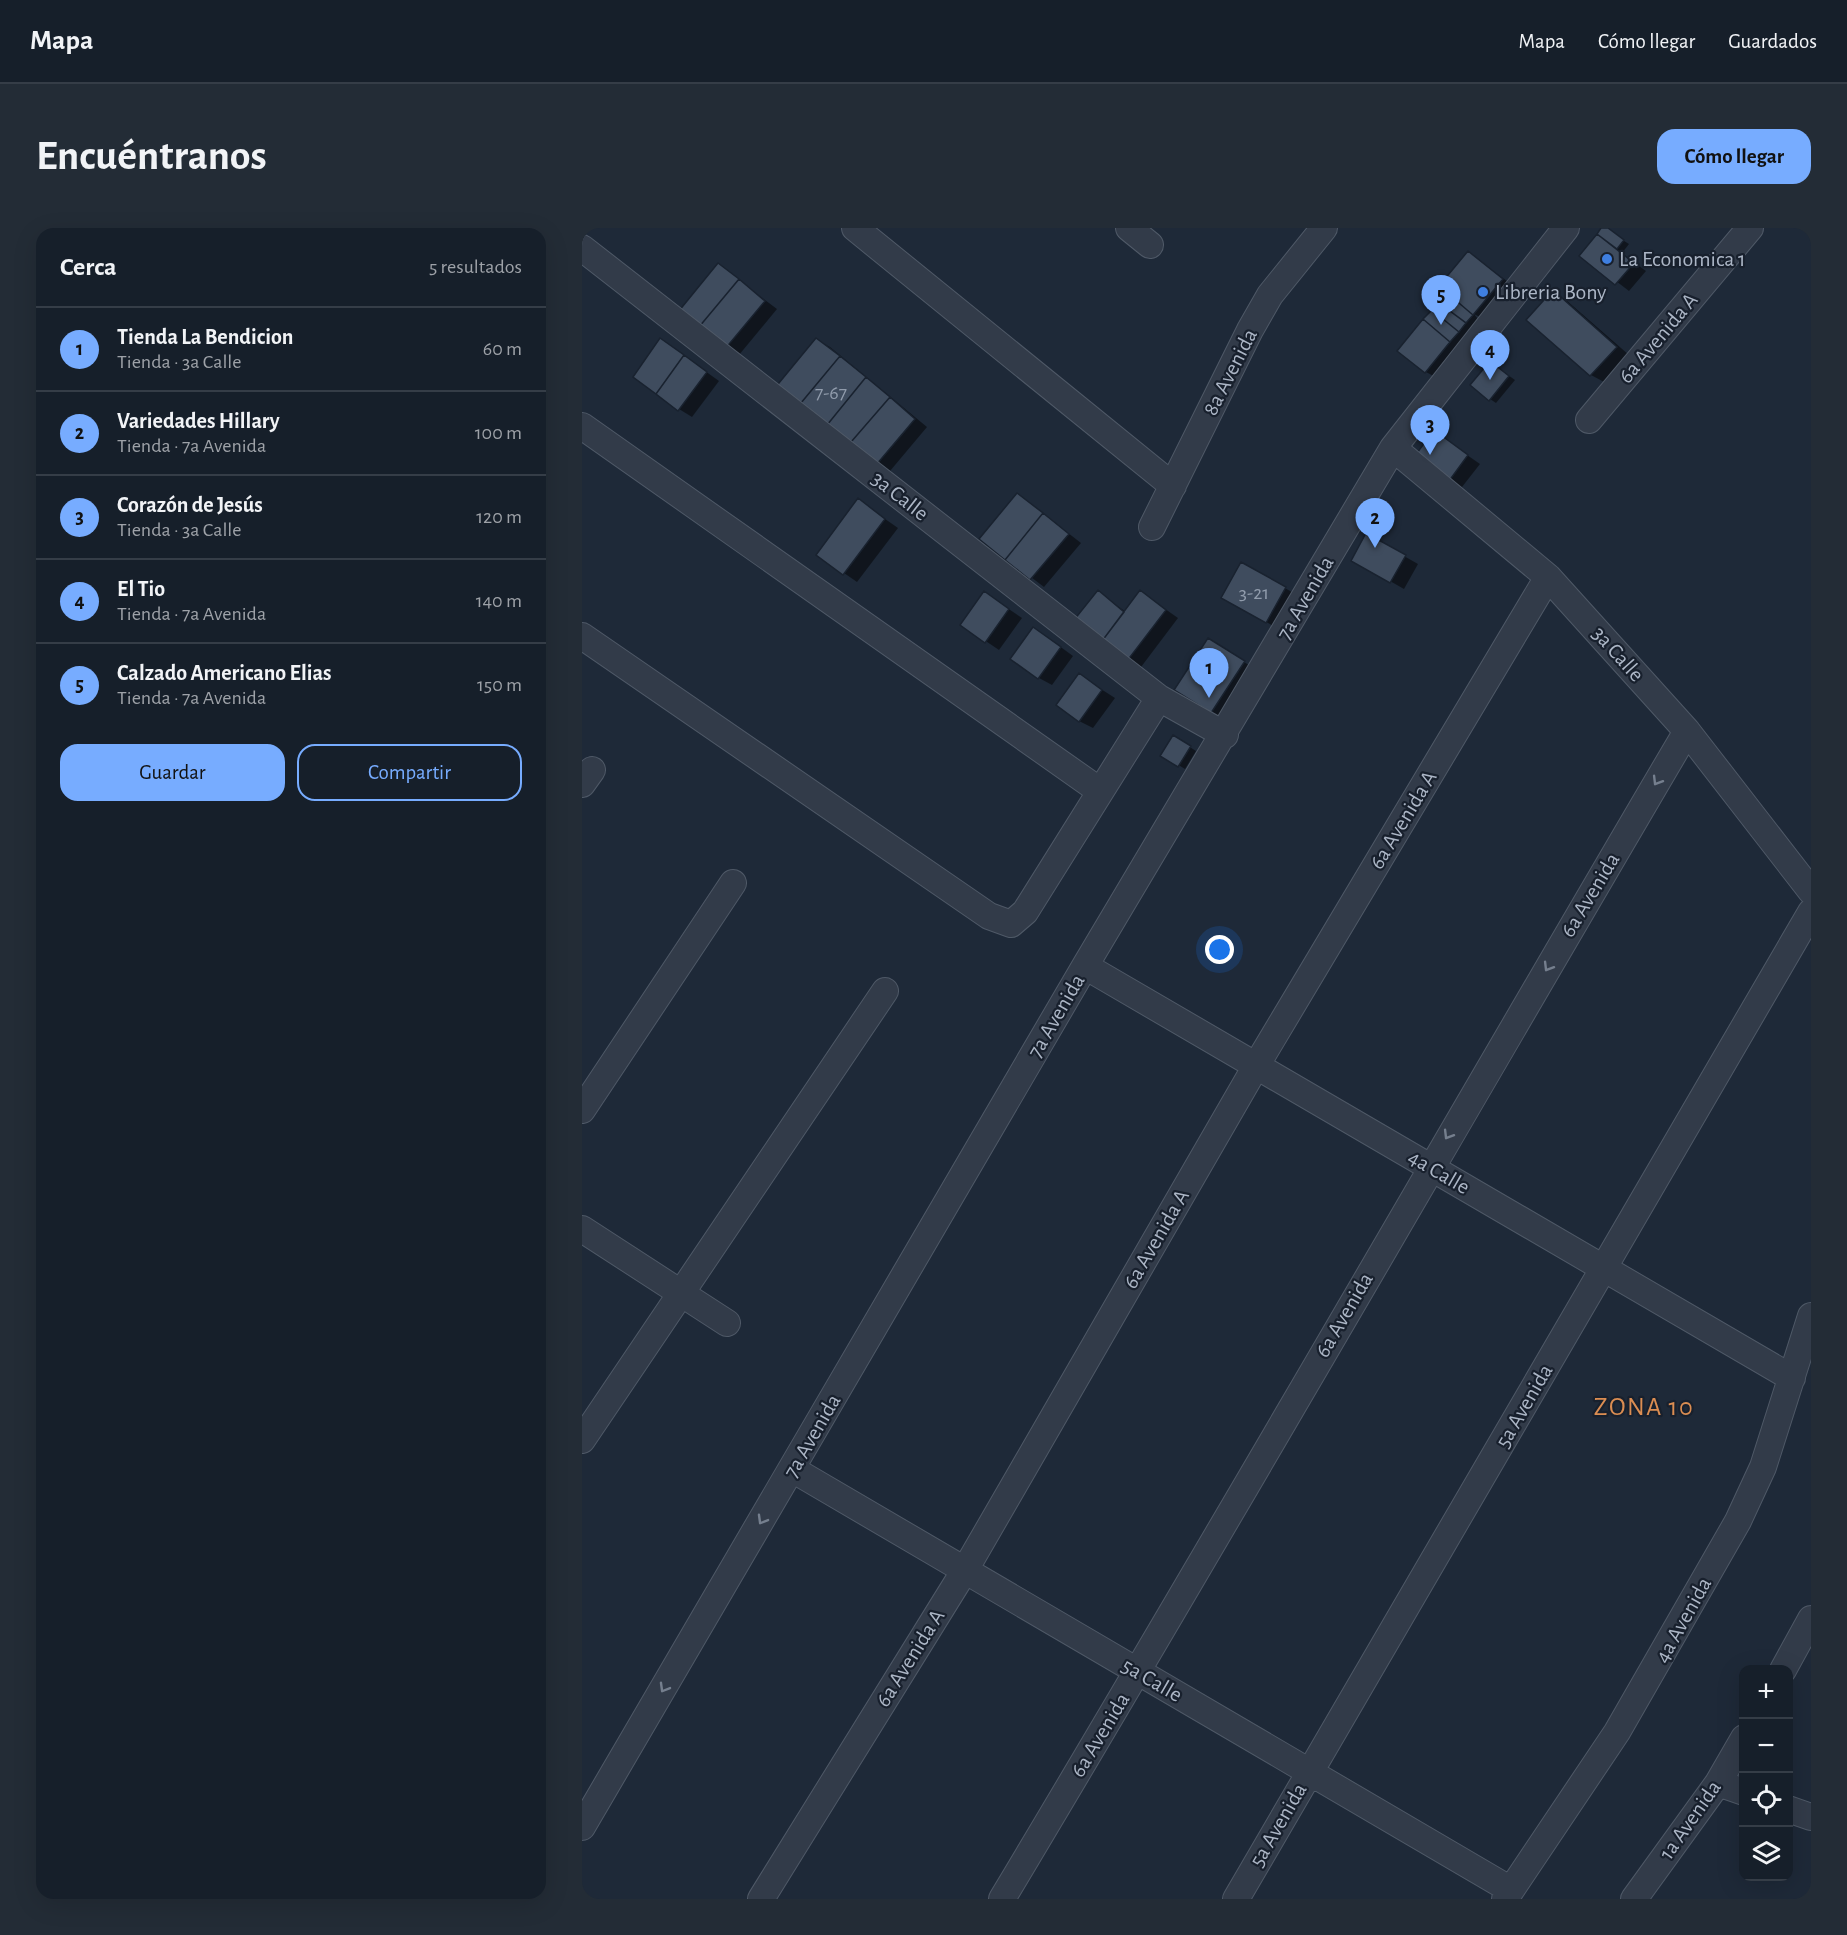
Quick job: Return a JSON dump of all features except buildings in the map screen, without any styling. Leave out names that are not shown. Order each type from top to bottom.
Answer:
[{"type":"street","points":[[855,228],[1173,486]]},
{"type":"street","points":[[1129,228],[1150,245]]},
{"type":"street","name":"8a Avenida","points":[[1152,527],[1270,295],[1324,228]]},
{"type":"street","name":"7a Avenida","points":[[582,1827],[1085,966],[1225,735],[1393,448],[1566,228]]},
{"type":"street","name":"6a Avenida A","points":[[1589,420],[1750,228]]},
{"type":"street","name":"3a Calle","points":[[582,248],[1159,698],[1225,735]]},
{"type":"street","points":[[582,426],[1100,791]]},
{"type":"street","name":"3a Calle","points":[[1393,448],[1548,577],[1687,731],[1811,891]]},
{"type":"street","name":"6a Avenida A","points":[[761,1899],[965,1570],[1256,1066],[1548,577]]},
{"type":"street","points":[[582,636],[989,916],[1011,924],[1024,912],[1159,698]]},
{"type":"street","name":"6a Avenida","points":[[1002,1899],[1138,1672],[1430,1167],[1687,731]]},
{"type":"street","points":[[582,1110],[734,883]]},
{"type":"street","name":"5a Avenida","points":[[1236,1899],[1811,912]]},
{"type":"street","name":"4a Calle","points":[[1085,966],[1792,1378]]},
{"type":"street","points":[[582,1440],[885,991]]},
{"type":"street","points":[[582,1229],[727,1323]]},
{"type":"street","name":"4a Avenida","points":[[1508,1894],[1617,1732],[1738,1521],[1764,1467],[1811,1316]]},
{"type":"street","name":"5a Calle","points":[[792,1469],[1309,1772],[1508,1894]]},
{"type":"street","points":[[1786,1665],[1810,1622]]},
{"type":"street","name":"1a Avenida","points":[[1634,1899],[1718,1783],[1739,1745]]},
{"type":"street","points":[[1718,1783],[1739,1791]]},
{"type":"street","points":[[1793,1811],[1811,1817]]},
{"type":"place","name":"La Economica 1","points":[[1607,259]]},
{"type":"place","name":"Libreria Bony","points":[[1483,292]]},
{"type":"place","name":"Calzado Americano Elias","points":[[1441,325]]},
{"type":"place","name":"El Tio","points":[[1490,380]]},
{"type":"place","name":"Corazón de Jesús","points":[[1430,455]]},
{"type":"place","name":"Variedades Hillary","points":[[1375,548]]},
{"type":"place","name":"Tienda La Bendicion","points":[[1209,698]]},
{"type":"district","name":"ZONA 10","points":[[1644,1407]]}]
